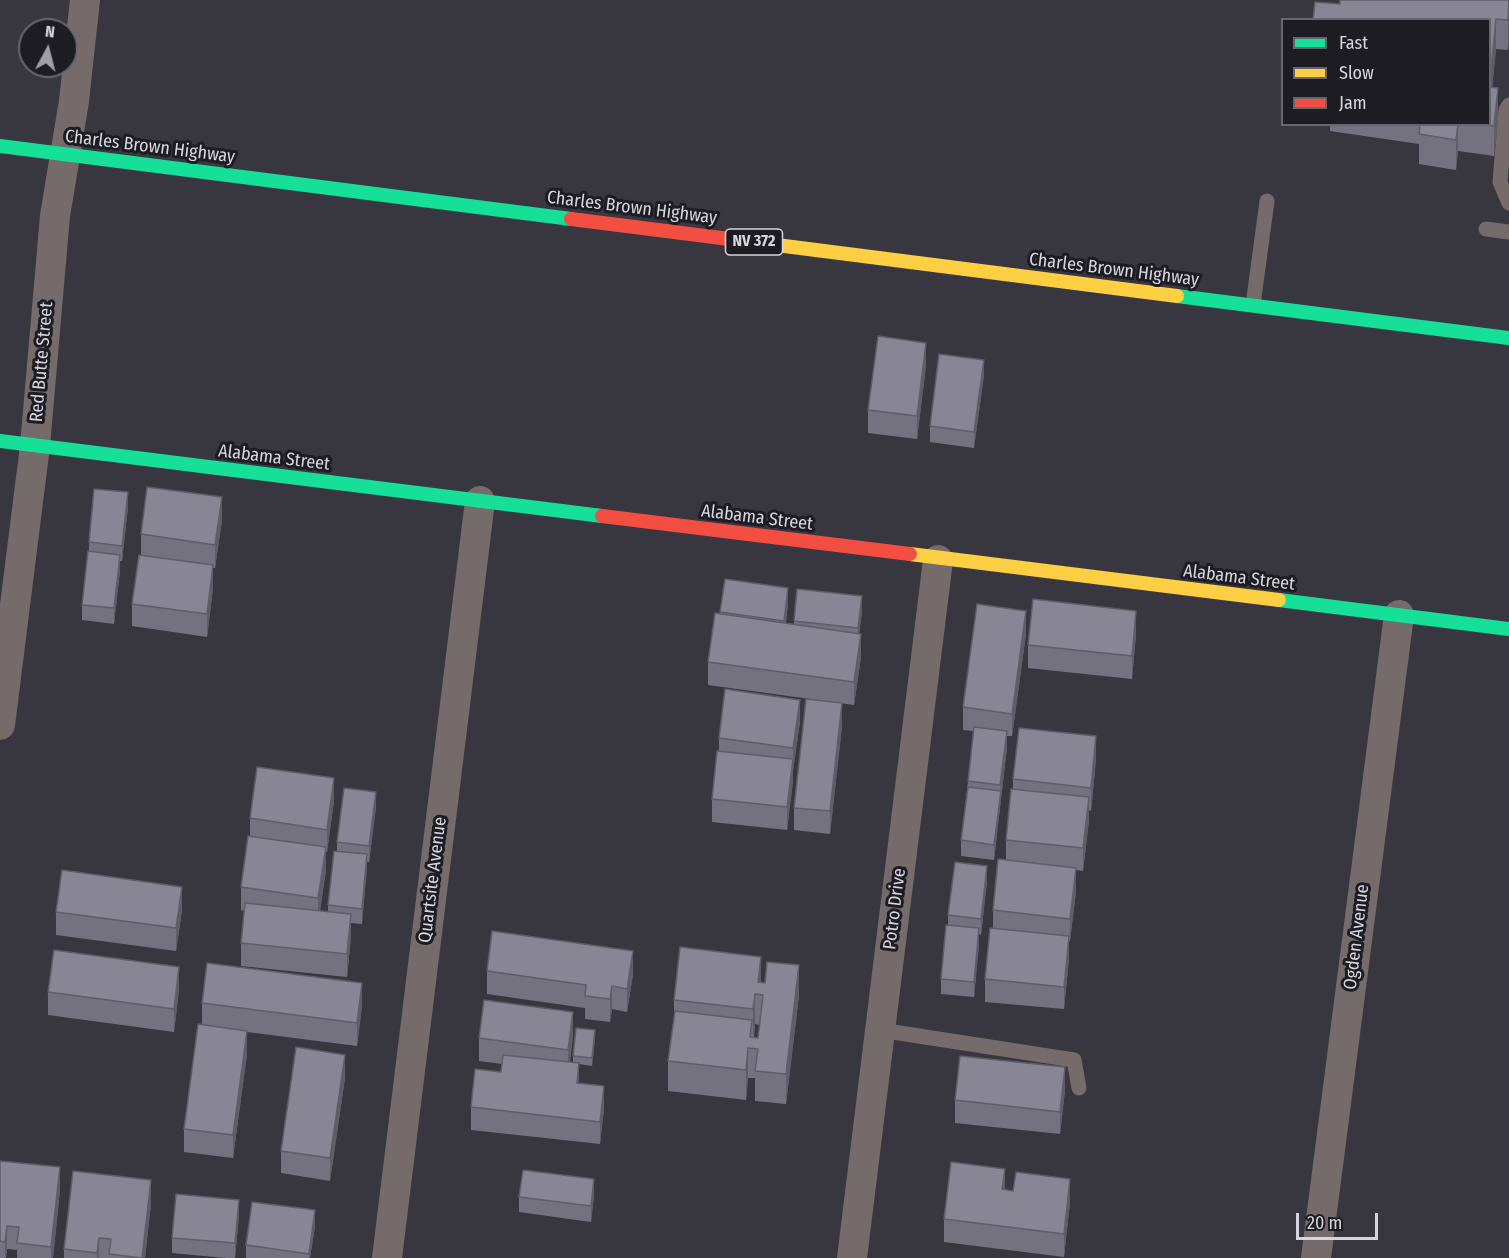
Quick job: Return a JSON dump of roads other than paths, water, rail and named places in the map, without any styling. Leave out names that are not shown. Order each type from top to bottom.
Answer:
[{"type":"street","name":"Red Butte Street","points":[[0,724],[35,446],[55,216],[86,0]]},
{"type":"street","name":"Charles Brown Highway","points":[[0,146],[1509,338]]},
{"type":"street","name":"Alabama Street","points":[[0,441],[938,560],[1509,629]]},
{"type":"street","name":"Quartsite Avenue","points":[[387,1258],[480,501]]},
{"type":"street","name":"Potro Drive","points":[[852,1258],[938,560]]},
{"type":"street","name":"Ogden Avenue","points":[[1316,1258],[1399,615]]},
{"type":"lane","points":[[1509,105],[1506,110],[1500,182],[1509,203]]},
{"type":"lane","points":[[1253,305],[1267,201]]},
{"type":"lane","points":[[1486,229],[1509,232]]},
{"type":"lane","points":[[880,1030],[1074,1060],[1079,1088]]}]
